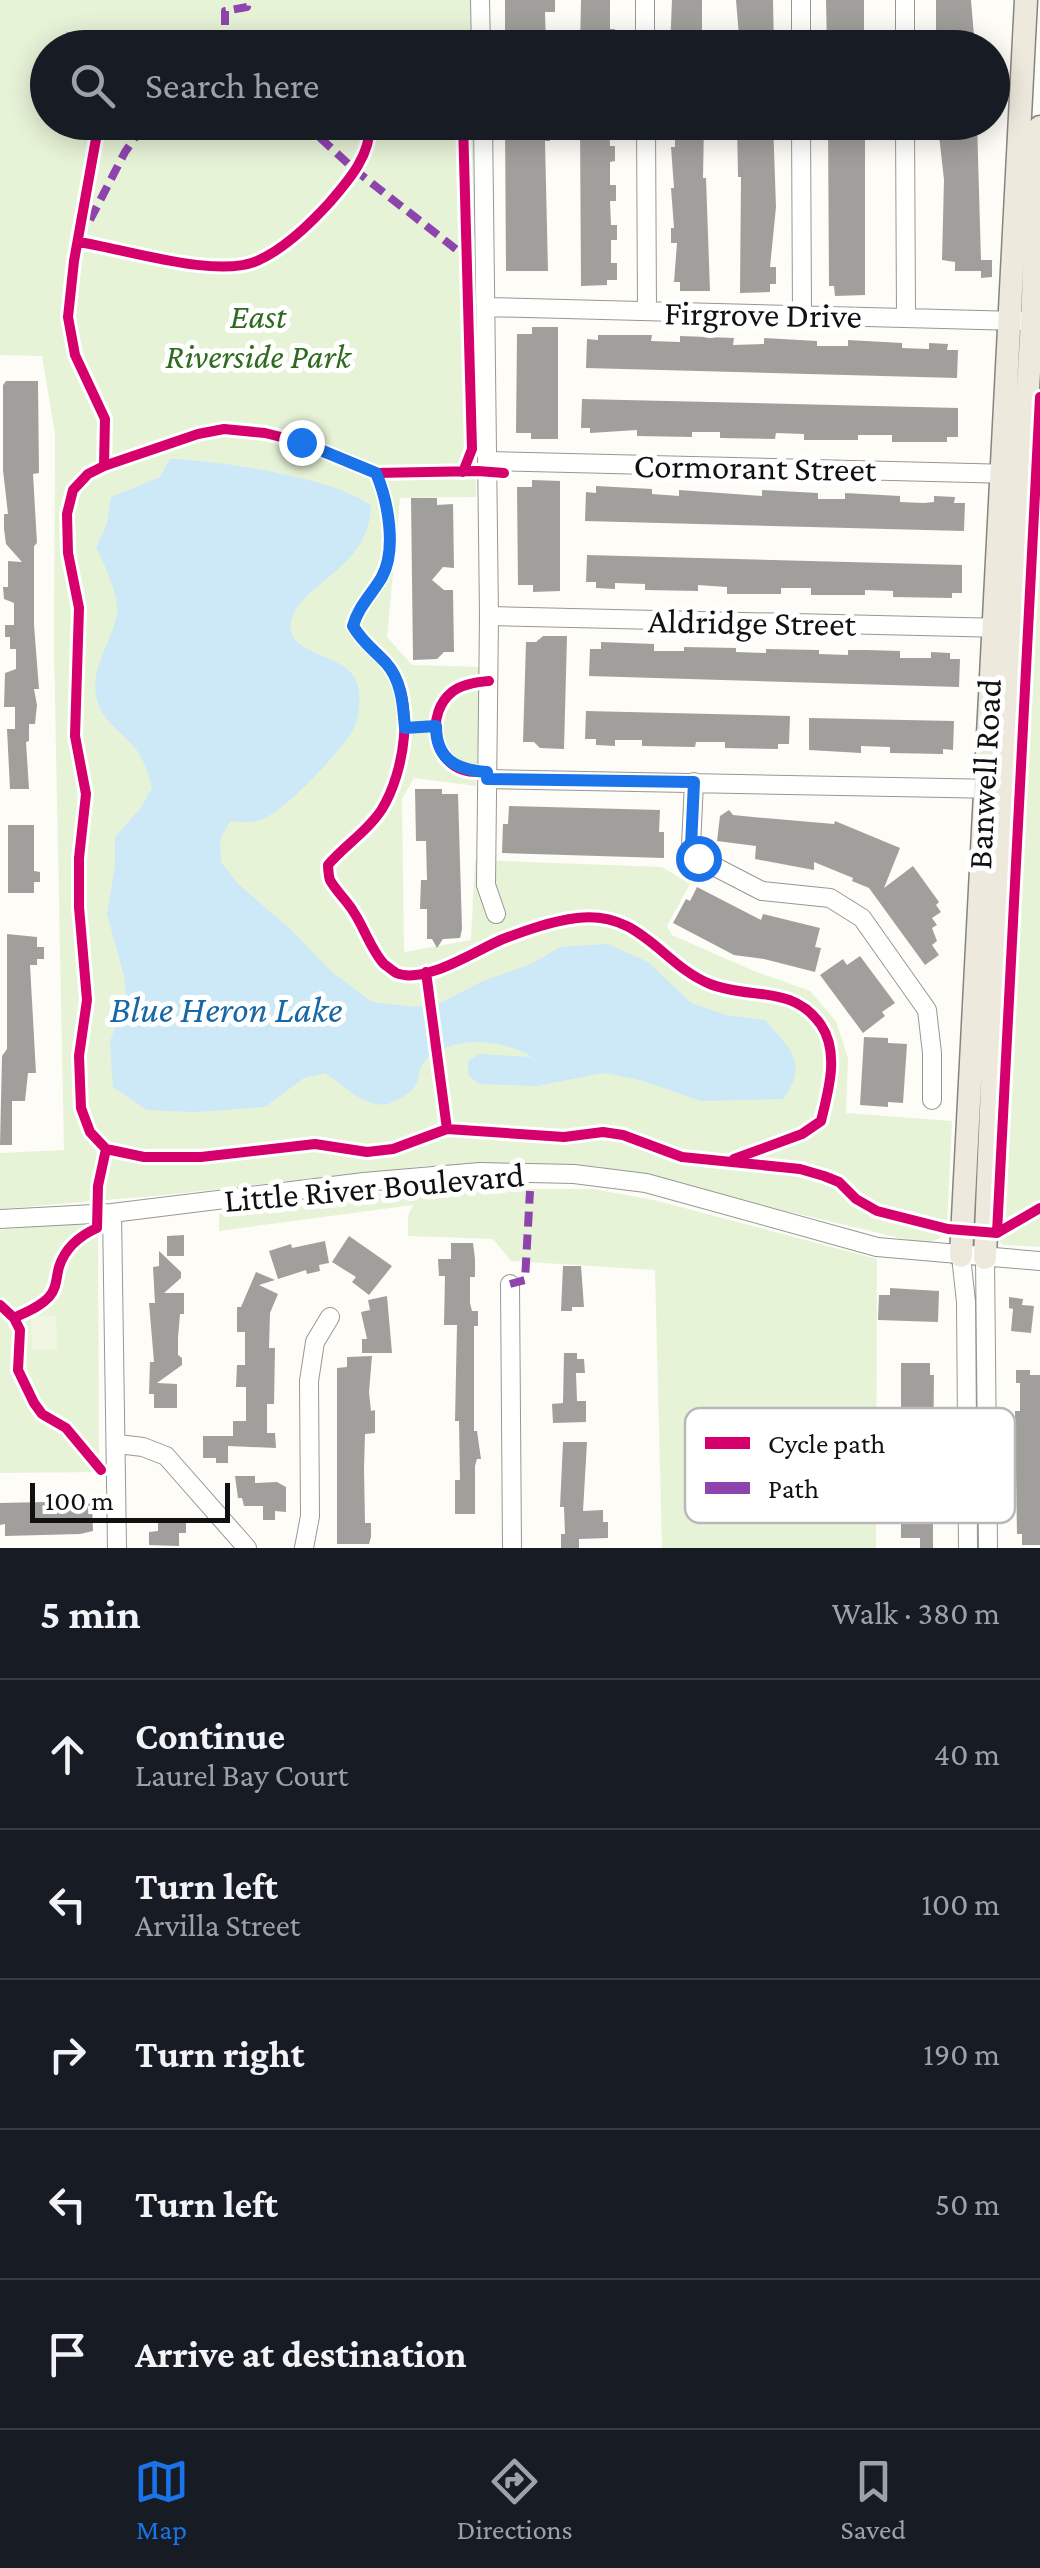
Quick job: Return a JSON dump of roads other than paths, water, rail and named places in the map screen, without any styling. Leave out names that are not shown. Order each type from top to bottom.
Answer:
[{"type":"main road","name":"Banwell Road","points":[[1026,0],[1027,321]]},
{"type":"main road","name":"Banwell Road","points":[[961,1256],[1011,474],[1027,321],[1040,127]]},
{"type":"main road","name":"Banwell Road","points":[[985,1258],[993,790]]},
{"type":"street","points":[[480,0],[481,30]]},
{"type":"street","points":[[645,0],[646,30]]},
{"type":"street","points":[[801,0],[801,30]]},
{"type":"street","points":[[905,0],[905,30]]},
{"type":"street","points":[[483,140],[489,616],[486,886],[496,914]]},
{"type":"street","points":[[646,140],[648,311]]},
{"type":"street","points":[[801,140],[802,315]]},
{"type":"street","points":[[905,140],[906,316]]},
{"type":"street","name":"Firgrove Drive","points":[[486,306],[1027,321]]},
{"type":"street","name":"Cormorant Street","points":[[488,461],[1011,474]]},
{"type":"street","name":"Aldridge Street","points":[[489,616],[1003,628]]},
{"type":"street","points":[[487,779],[993,790]]},
{"type":"street","points":[[694,782],[691,846],[698,858],[762,891],[830,898],[862,918],[927,1010],[932,1100]]},
{"type":"street","name":"Little River Boulevard","points":[[0,1219],[112,1213],[480,1172],[574,1174],[646,1183],[877,1246],[1040,1261]]},
{"type":"street","points":[[112,1213],[117,1548]]},
{"type":"street","name":"Banwell Road","points":[[961,1256],[966,1302],[967,1408]]},
{"type":"street","name":"Banwell Road","points":[[985,1258],[987,1408]]},
{"type":"street","points":[[510,1284],[512,1548]]},
{"type":"street","points":[[304,1548],[310,1516],[309,1381],[314,1342],[330,1318]]},
{"type":"street","points":[[118,1444],[144,1447],[166,1456],[247,1548]]},
{"type":"water","name":"Blue Heron Lake","points":[[170,459],[245,467],[305,479],[355,496],[371,506],[358,546],[306,596],[291,622],[291,633],[305,648],[339,663],[355,678],[359,711],[355,725],[326,764],[276,811],[253,821],[230,821],[220,840],[221,862],[237,883],[332,972],[372,1002],[415,1007],[440,1003],[483,981],[531,964],[560,947],[608,944],[648,962],[691,1003],[726,1015],[765,1020],[793,1056],[795,1075],[783,1099],[701,1101],[640,1080],[603,1073],[536,1086],[479,1084],[468,1075],[468,1061],[479,1054],[532,1057],[507,1046],[475,1042],[432,1055],[422,1065],[414,1088],[387,1104],[362,1099],[325,1073],[304,1078],[265,1107],[195,1112],[147,1110],[113,1087],[110,1042],[126,995],[107,914],[115,837],[140,809],[152,788],[138,752],[98,705],[96,674],[117,607],[111,581],[96,548],[107,524],[111,497],[160,477]]},
{"type":"park label","name":"East Riverside Park","points":[[258,336]]}]
